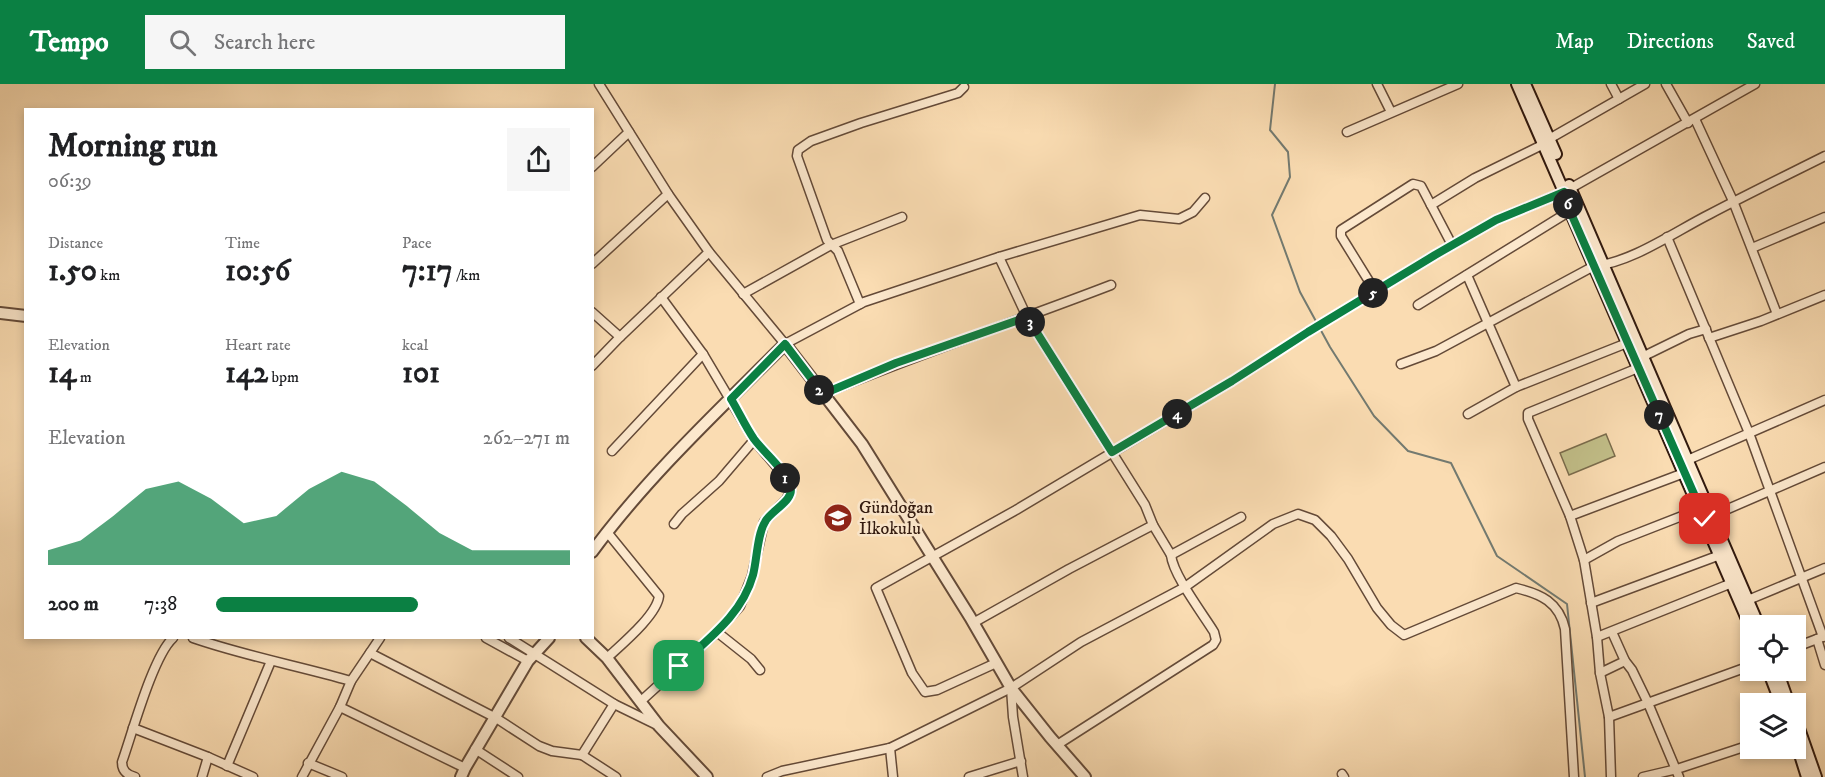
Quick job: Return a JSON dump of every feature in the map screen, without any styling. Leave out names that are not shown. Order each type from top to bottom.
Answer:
[{"type":"street","points":[[599,84],[668,194],[709,252],[785,344],[862,444],[1011,688],[1085,777]]},
{"type":"street","points":[[1377,84],[1391,112]]},
{"type":"street","points":[[1347,132],[1458,84]]},
{"type":"street","points":[[1517,84],[1567,189],[1684,465],[1754,615]]},
{"type":"street","points":[[1525,84],[1546,142]]},
{"type":"street","points":[[1611,84],[1619,99]]},
{"type":"street","points":[[1431,205],[1474,178],[1546,142],[1645,84]]},
{"type":"street","points":[[1666,84],[1692,121],[1733,201],[1777,314]]},
{"type":"street","points":[[996,663],[937,690],[925,692],[912,673],[876,588],[1016,510],[1232,381],[1452,245],[1496,220],[1567,189],[1755,84]]},
{"type":"street","points":[[860,304],[838,251],[827,240],[801,166],[798,150],[811,141],[958,93],[964,87]]},
{"type":"street","points":[[594,165],[628,132]]},
{"type":"street","points":[[1401,364],[1436,351],[1599,266],[1637,252],[1825,156]]},
{"type":"street","points":[[1375,291],[1341,236],[1341,230],[1413,184],[1421,186],[1452,245]]},
{"type":"street","points":[[1567,189],[1570,211],[1599,266],[1627,343],[1639,362]]},
{"type":"street","points":[[594,262],[668,194]]},
{"type":"street","points":[[594,549],[683,447],[785,344],[860,304],[999,257],[1140,214],[1179,219],[1193,212],[1205,198]]},
{"type":"street","points":[[1418,305],[1570,211]]},
{"type":"street","points":[[743,294],[831,245],[902,217]]},
{"type":"street","points":[[1752,248],[1825,217]]},
{"type":"street","points":[[1667,237],[1749,433],[1768,491],[1803,577],[1822,638],[1825,664]]},
{"type":"street","points":[[594,364],[709,252]]},
{"type":"street","points":[[999,257],[1027,317],[1145,505],[1185,587],[1214,632],[1215,640],[1213,645],[1057,746]]},
{"type":"street","points":[[1467,275],[1516,387]]},
{"type":"street","points":[[823,394],[896,363],[1111,285]]},
{"type":"street","points":[[1709,338],[1825,295]]},
{"type":"street","points":[[641,701],[717,632],[740,606],[752,576],[764,522],[786,500],[791,491],[781,472],[754,440],[703,354],[661,297]]},
{"type":"street","points":[[0,313],[24,316]]},
{"type":"street","points":[[594,314],[620,337]]},
{"type":"street","points":[[1611,777],[1609,717],[1600,673],[1597,637],[1584,560],[1570,516],[1528,419],[1528,413],[1706,329]]},
{"type":"street","points":[[1468,414],[1516,387],[1627,343]]},
{"type":"street","points":[[612,451],[703,354]]},
{"type":"street","points":[[1570,516],[1825,400]]},
{"type":"street","points":[[674,524],[718,481],[754,440]]},
{"type":"street","points":[[1684,465],[1700,509],[1708,518],[1720,555],[1745,615]]},
{"type":"street","points":[[1708,518],[1825,467]]},
{"type":"street","points":[[1584,560],[1618,541],[1700,509]]},
{"type":"street","points":[[767,777],[782,771],[890,748],[1011,688],[1081,642],[1185,587],[1273,524],[1298,514],[1315,520],[1331,536],[1348,558],[1377,608],[1391,626],[1404,635],[1516,588],[1533,592],[1553,604],[1562,616],[1565,629],[1574,777]]},
{"type":"street","points":[[1171,555],[1241,517]]},
{"type":"street","points":[[974,624],[1069,569],[1153,525]]},
{"type":"street","points":[[607,532],[659,596],[651,613],[607,658]]},
{"type":"street","points":[[1592,603],[1720,555]]},
{"type":"street","points":[[1748,600],[1825,568]]},
{"type":"street","points":[[1597,637],[1732,583]]},
{"type":"street","points":[[717,632],[751,659],[760,670]]},
{"type":"street","points":[[1612,632],[1648,704],[1678,773]]},
{"type":"street","points":[[1806,644],[1822,638]]},
{"type":"street","points":[[135,777],[125,773],[122,768],[149,684],[172,639]]},
{"type":"street","points":[[196,639],[351,681]]},
{"type":"street","points":[[302,777],[340,707],[351,681],[379,639]]},
{"type":"street","points":[[488,639],[531,657],[614,704],[659,726]]},
{"type":"street","points":[[510,639],[531,657]]},
{"type":"street","points":[[340,707],[463,772],[531,657],[548,639]]},
{"type":"street","points":[[587,639],[607,658],[659,726],[706,777]]},
{"type":"street","points":[[370,653],[495,718],[539,746],[552,751],[582,755],[616,777]]},
{"type":"street","points":[[226,766],[271,661]]},
{"type":"street","points":[[1600,673],[1625,662]]},
{"type":"street","points":[[1609,717],[1740,670]]},
{"type":"street","points":[[1011,688],[1013,717],[1023,777]]},
{"type":"street","points":[[582,755],[614,704]]},
{"type":"street","points":[[133,728],[253,777]]},
{"type":"street","points":[[890,748],[893,777]]},
{"type":"street","points":[[1806,748],[1816,777]]},
{"type":"street","points":[[475,749],[518,777]]},
{"type":"street","points":[[1643,777],[1678,773],[1740,749]]},
{"type":"street","points":[[202,777],[208,757]]},
{"type":"street","points":[[1801,759],[1807,777]]},
{"type":"street","points":[[969,777],[1021,761]]},
{"type":"street","points":[[308,763],[342,777]]},
{"type":"shaded area","points":[[1606,434],[1615,456],[1569,475],[1560,453]]},
{"type":"waterway","points":[[1275,84],[1270,130],[1288,152],[1290,177],[1272,215],[1300,292],[1330,347],[1374,416],[1408,451],[1451,463],[1497,556],[1567,604],[1585,777]]},
{"type":"place","name":"Gündoğan İlkokulu","points":[[838,518]]},
{"type":"route","points":[[679,666],[717,632],[740,606],[752,576],[764,522],[786,500],[791,491],[781,472],[754,440],[731,399],[785,344],[823,394],[896,363],[1027,317],[1112,452],[1232,381],[1435,255],[1496,220],[1564,192],[1570,211],[1705,519]]}]
